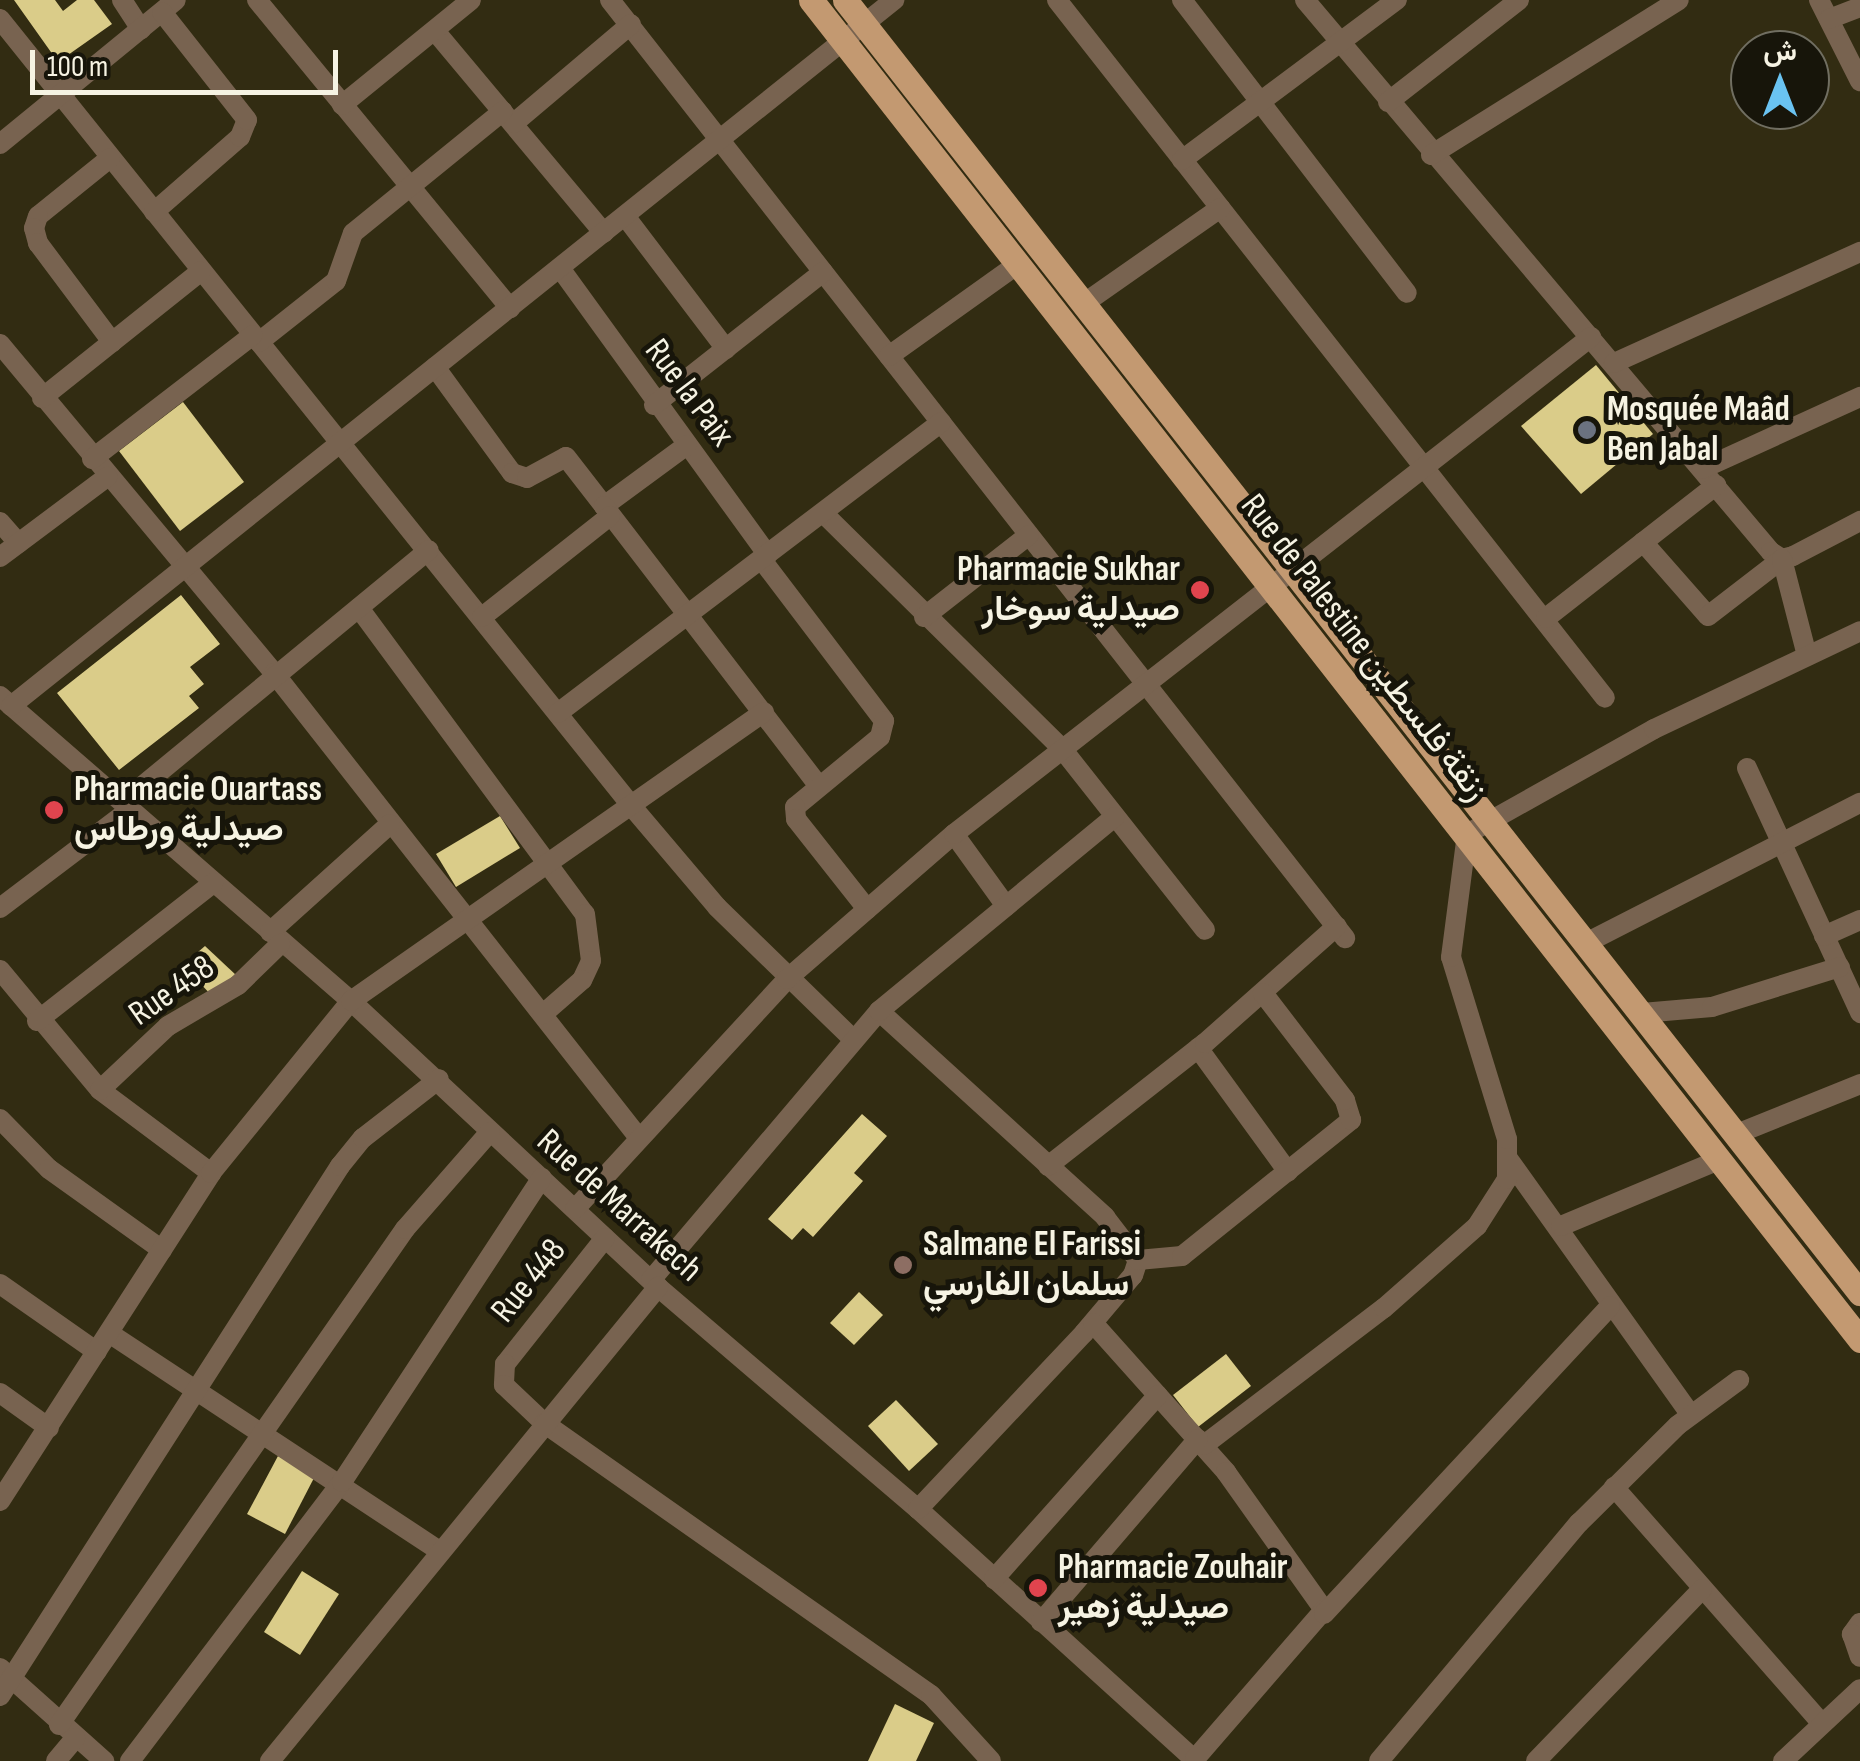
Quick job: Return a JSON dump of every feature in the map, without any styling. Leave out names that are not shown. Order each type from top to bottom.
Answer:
[{"type":"main road","name":"Rue de Palestine زنقة فلسطين","points":[[811,0],[1860,1340]]},
{"type":"main road","name":"Rue de Palestine زنقة فلسطين","points":[[845,0],[1739,1133],[1860,1293]]},
{"type":"street","points":[[122,0],[141,29]]},
{"type":"street","points":[[257,0],[510,308]]},
{"type":"street","points":[[342,106],[472,0]]},
{"type":"street","points":[[610,0],[1341,932],[1048,1166]]},
{"type":"street","points":[[6,701],[184,568],[894,0]]},
{"type":"street","points":[[1182,0],[1407,293]]},
{"type":"street","points":[[1305,0],[1431,155],[1782,559],[1807,656]]},
{"type":"street","points":[[1182,160],[1396,0]]},
{"type":"street","points":[[1388,102],[1519,0]]},
{"type":"street","points":[[1431,155],[1679,0]]},
{"type":"street","points":[[1062,2],[1606,698]]},
{"type":"street","points":[[0,144],[169,6],[247,120],[240,137],[154,212]]},
{"type":"street","points":[[1860,7],[1824,9],[1860,81]]},
{"type":"street","points":[[0,19],[634,809],[787,980],[854,1040]]},
{"type":"street","points":[[92,458],[336,281],[352,233],[408,185],[508,117],[630,24]]},
{"type":"street","points":[[436,31],[604,232]]},
{"type":"street","points":[[110,158],[38,216],[34,228],[38,244],[112,342]]},
{"type":"street","points":[[1086,302],[1220,208]]},
{"type":"street","points":[[625,216],[726,350]]},
{"type":"street","points":[[1614,363],[1860,252]]},
{"type":"street","points":[[889,356],[1018,264]]},
{"type":"street","name":"Rue la Paix","points":[[560,268],[654,405],[687,444],[884,721],[880,738],[820,786]]},
{"type":"street","points":[[42,398],[200,270]]},
{"type":"street","points":[[654,405],[822,272]]},
{"type":"street","points":[[575,1209],[787,980],[954,834],[1590,336]]},
{"type":"street","points":[[0,344],[274,673],[638,1138]]},
{"type":"street","points":[[436,368],[512,473],[527,478],[566,457],[820,786],[794,814],[867,909]]},
{"type":"street","points":[[1546,618],[1643,542],[1709,477],[1860,396]]},
{"type":"street","points":[[558,713],[942,422]]},
{"type":"street","points":[[482,616],[687,444]]},
{"type":"street","points":[[0,558],[107,477]]},
{"type":"street","points":[[823,512],[924,617],[1063,750],[1205,930]]},
{"type":"street","points":[[0,522],[18,544]]},
{"type":"street","points":[[1643,542],[1708,616],[1782,559],[1860,522]]},
{"type":"street","points":[[924,617],[1029,535]]},
{"type":"street","points":[[0,908],[127,805],[274,673],[429,550]]},
{"type":"street","points":[[359,608],[552,862],[585,914],[591,962],[582,980],[543,1014]]},
{"type":"street","points":[[1691,1415],[1610,1306],[1561,1226],[1509,1160],[1452,957],[1466,834],[1487,818],[1860,630]]},
{"type":"street","name":"Rue de Marrakech","points":[[6,701],[439,1079],[490,1132],[655,1284],[918,1509],[1196,1760]]},
{"type":"street","points":[[0,1501],[211,1174],[351,1001],[634,809],[764,712]]},
{"type":"street","points":[[1747,768],[1824,936],[1849,978],[1860,1012]]},
{"type":"street","points":[[1586,943],[1781,838],[1860,804]]},
{"type":"street","points":[[270,1761],[878,1011],[1114,817]]},
{"type":"street","name":"Rue 458","points":[[100,1090],[168,1026],[238,985],[275,938],[390,824]]},
{"type":"street","points":[[954,834],[1006,906]]},
{"type":"street","points":[[37,1020],[214,882]]},
{"type":"street","points":[[1824,936],[1860,920]]},
{"type":"street","points":[[0,970],[37,1020],[100,1090],[211,1174]]},
{"type":"street","points":[[1642,1013],[1712,1006],[1849,978]]},
{"type":"street","points":[[1138,1260],[1182,1256],[1342,1132],[1351,1112],[1262,993]]},
{"type":"street","points":[[878,1011],[1116,1228],[1138,1260]]},
{"type":"street","points":[[1198,1048],[1288,1172]]},
{"type":"street","points":[[104,1761],[4,1681],[200,1391],[340,1166],[364,1138],[439,1079]]},
{"type":"street","points":[[1739,1133],[1860,1084]]},
{"type":"street","points":[[0,1119],[49,1169],[162,1250]]},
{"type":"street","points":[[56,1761],[67,1731],[404,1229],[490,1132]]},
{"type":"street","points":[[1561,1226],[1721,1159]]},
{"type":"street","points":[[1042,1622],[1201,1442],[1384,1308],[1477,1226],[1500,1196],[1509,1160]]},
{"type":"street","points":[[130,1761],[342,1482],[542,1178]]},
{"type":"street","name":"Rue 448","points":[[544,1423],[504,1385],[504,1364],[605,1238]]},
{"type":"street","points":[[918,1509],[1093,1323],[1133,1276],[1138,1260]]},
{"type":"street","points":[[0,1284],[103,1343],[200,1391],[264,1436],[342,1482],[440,1551]]},
{"type":"street","points":[[1196,1760],[1324,1614],[1610,1306]]},
{"type":"street","points":[[1093,1323],[1201,1442],[1294,1563],[1324,1614]]},
{"type":"street","points":[[1379,1761],[1614,1487],[1691,1415],[1739,1380]]},
{"type":"street","points":[[0,1393],[49,1428]]},
{"type":"street","points":[[994,1579],[1158,1395]]},
{"type":"street","points":[[544,1423],[931,1696],[981,1757]]},
{"type":"street","points":[[1614,1487],[1821,1723]]},
{"type":"street","points":[[1536,1761],[1702,1589]]},
{"type":"street","points":[[1860,1623],[1852,1634],[1860,1657]]},
{"type":"street","points":[[1783,1761],[1860,1689]]},
{"type":"building","points":[[14,0],[55,0],[63,11],[77,0],[94,0],[112,24],[58,62]]},
{"type":"building","name":"Mosquée Maâd Ben Jabal","points":[[1596,365],[1653,434],[1581,494],[1521,426]]},
{"type":"building","points":[[183,402],[244,482],[180,531],[119,451]]},
{"type":"building","points":[[181,595],[220,644],[190,667],[204,684],[189,696],[199,708],[119,770],[57,693]]},
{"type":"building","points":[[500,816],[520,848],[456,887],[436,854]]},
{"type":"building","points":[[205,946],[237,976],[213,997],[183,965]]},
{"type":"building","points":[[862,1114],[887,1136],[854,1173],[863,1181],[813,1237],[803,1228],[792,1240],[768,1219]]},
{"type":"building","points":[[859,1292],[883,1315],[854,1345],[830,1323]]},
{"type":"building","points":[[1226,1354],[1251,1386],[1198,1427],[1173,1395]]},
{"type":"building","points":[[896,1400],[938,1444],[909,1471],[868,1426]]},
{"type":"building","points":[[278,1456],[315,1476],[285,1534],[247,1514]]},
{"type":"building","points":[[302,1571],[339,1594],[300,1655],[264,1632]]},
{"type":"building","points":[[895,1704],[934,1723],[916,1761],[868,1761]]},
{"type":"place","name":"Mosquée Maâd Ben Jabal","points":[[1587,430]]},
{"type":"place","name":"Pharmacie Sukhar صيدلية سوخار","points":[[1200,590]]},
{"type":"place","name":"Pharmacie Ouartass صيدلية ورطاس","points":[[54,810]]},
{"type":"place","name":"Salmane El Farissi سلمان الفارسي","points":[[903,1265]]},
{"type":"place","name":"Pharmacie Zouhair صيدلية زهير","points":[[1038,1588]]}]
